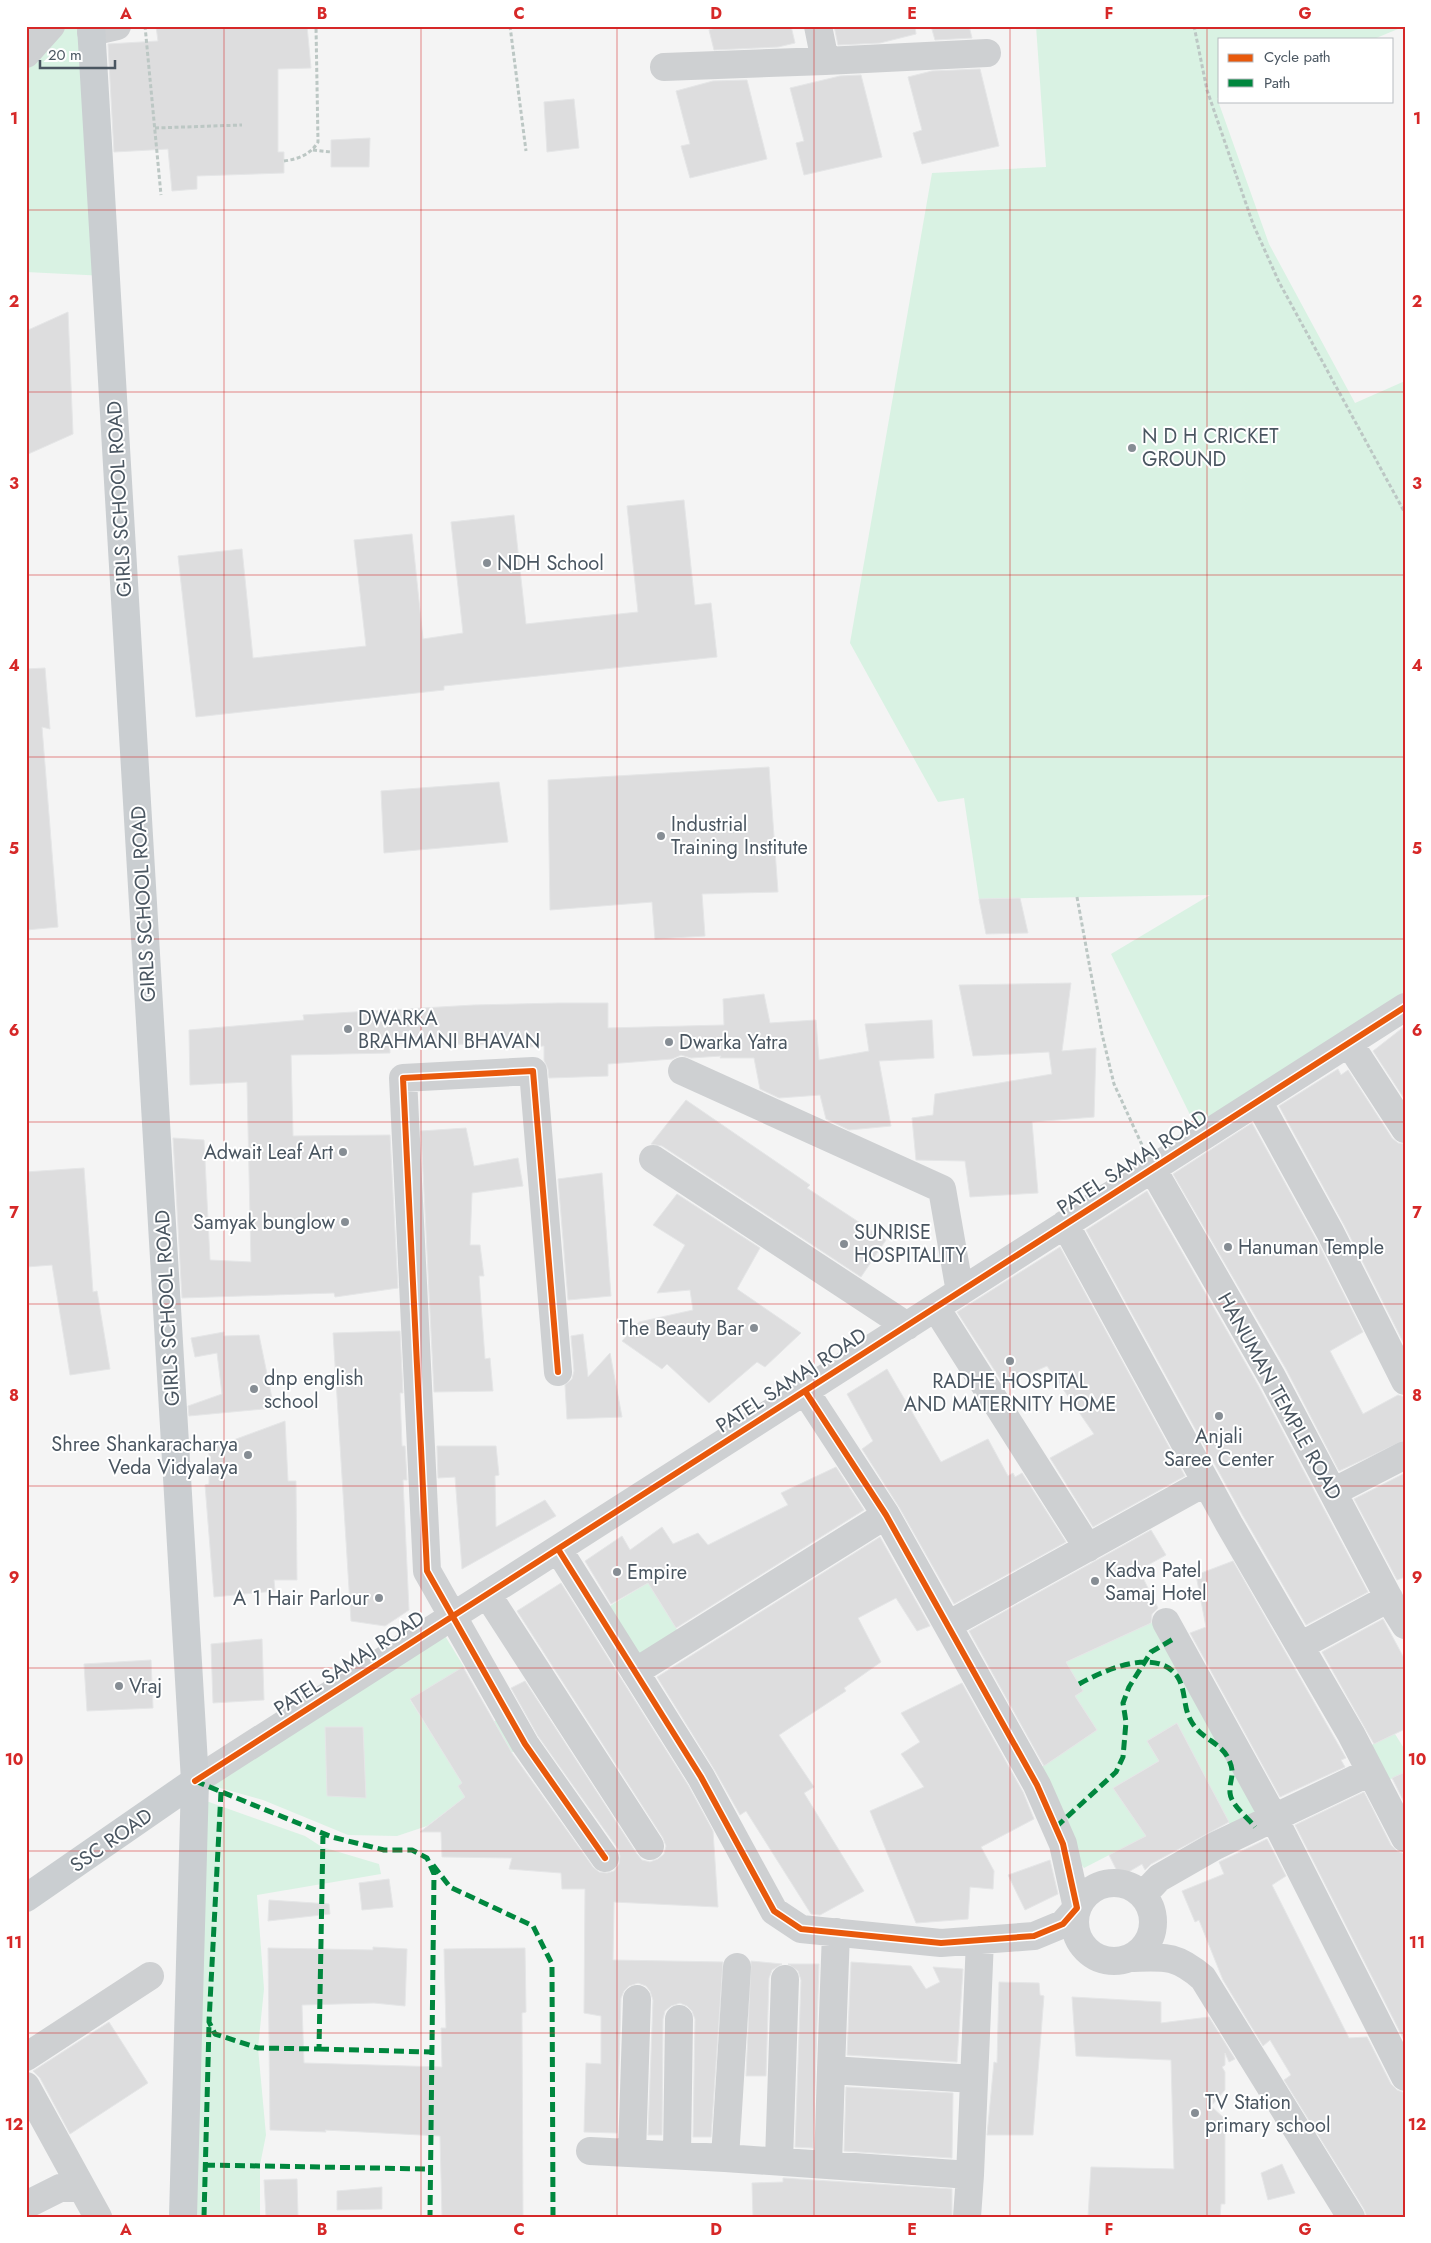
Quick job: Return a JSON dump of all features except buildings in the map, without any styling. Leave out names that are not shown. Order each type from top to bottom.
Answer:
[{"type":"main road","name":"GIRLS SCHOOL ROAD","points":[[100,28],[195,1781],[183,2217]]},
{"type":"main road","name":"SSC ROAD","points":[[26,1898],[195,1781]]},
{"type":"street","points":[[26,54],[51,26]]},
{"type":"street","points":[[818,26],[825,61]]},
{"type":"street","points":[[664,67],[987,53]]},
{"type":"street","name":"PATEL SAMAJ ROAD","points":[[195,1781],[1405,1007]]},
{"type":"street","points":[[1348,1043],[1405,1129]]},
{"type":"street","points":[[558,1372],[533,1071],[403,1078],[427,1571],[525,1744],[605,1858]]},
{"type":"street","points":[[682,1071],[942,1189],[960,1292]]},
{"type":"street","points":[[1258,1101],[1330,1232],[1405,1381]]},
{"type":"street","points":[[653,1159],[907,1326]]},
{"type":"street","name":"HANUMAN TEMPLE ROAD","points":[[1152,1168],[1272,1377],[1388,1598],[1405,1625]]},
{"type":"street","points":[[1065,1224],[1206,1482],[1300,1646],[1405,1838]]},
{"type":"street","points":[[936,1308],[1088,1548]]},
{"type":"street","points":[[805,1391],[886,1515],[1037,1785],[1063,1844],[1077,1908],[1074,1922],[1077,1935],[1084,1947],[1094,1956]]},
{"type":"street","points":[[1333,1492],[1405,1455]]},
{"type":"street","points":[[948,1626],[1206,1482]]},
{"type":"street","points":[[635,1672],[886,1515]]},
{"type":"street","points":[[558,1549],[701,1777],[774,1911],[801,1929],[941,1943],[1034,1936],[1058,1940],[1106,1960],[1118,1961],[1130,1958],[1166,1957],[1187,1964]]},
{"type":"street","points":[[487,1594],[650,1846]]},
{"type":"street","points":[[1300,1646],[1388,1598]]},
{"type":"street","points":[[1166,1622],[1274,1818],[1405,2077]]},
{"type":"street","points":[[1130,1958],[1141,1951],[1149,1942],[1153,1930],[1148,1906],[1159,1878],[1215,1846],[1370,1772]]},
{"type":"street","points":[[1056,1827],[1084,1868],[1107,1883]]},
{"type":"street","points":[[1034,1936],[1063,1924],[1084,1897],[1094,1888],[1107,1883],[1120,1883],[1134,1887],[1148,1906],[1164,1940],[1203,1978],[1230,2019],[1351,2217]]},
{"type":"street","points":[[828,2165],[836,1932]]},
{"type":"street","points":[[967,2217],[980,1940]]},
{"type":"street","points":[[725,2158],[737,1967]]},
{"type":"street","points":[[26,2057],[150,1976]]},
{"type":"street","points":[[780,2162],[785,1979]]},
{"type":"street","points":[[632,2153],[637,1999]]},
{"type":"street","points":[[677,2155],[679,2019]]},
{"type":"street","points":[[830,2070],[974,2080]]},
{"type":"street","points":[[26,2086],[98,2217]]},
{"type":"street","points":[[590,2151],[725,2158],[970,2175]]},
{"type":"street","points":[[26,2205],[60,2188],[82,2188]]},
{"type":"path","points":[[145,26],[161,195]]},
{"type":"path","points":[[284,161],[296,159],[312,150],[318,142],[316,26]]},
{"type":"path","points":[[510,26],[526,151]]},
{"type":"path","points":[[1194,26],[1206,90],[1253,224],[1279,282],[1405,512]]},
{"type":"path","points":[[154,128],[242,126]]},
{"type":"path","points":[[312,150],[331,152]]},
{"type":"path","points":[[1077,897],[1102,1034],[1114,1084],[1152,1168]]},
{"type":"green space","points":[[51,26],[91,26],[106,276],[26,272],[26,54]]},
{"type":"green space","name":"N D H CRICKET GROUND","points":[[1036,26],[1405,26],[1376,38],[1218,38],[1217,98],[1269,244],[1355,403],[1405,381],[1405,1007],[1201,1137],[1111,954],[1210,895],[979,899],[964,798],[938,802],[850,643],[932,173],[1046,167]]},
{"type":"green space","points":[[648,1583],[684,1641],[635,1672],[599,1615],[613,1604]]},
{"type":"green space","points":[[1164,1617],[1274,1818],[1236,1836],[1177,1723],[1147,1741],[1159,1761],[1113,1788],[1146,1836],[1084,1868],[1070,1849],[1040,1768],[1097,1730],[1075,1696],[1083,1691],[1066,1662]]},
{"type":"green space","points":[[439,1626],[464,1667],[410,1700],[443,1752],[498,1719],[516,1750],[458,1786],[465,1797],[427,1826],[397,1836],[348,1835],[263,1800],[195,1781]]},
{"type":"green space","points":[[1395,1734],[1405,1750],[1405,1772],[1377,1786],[1367,1747]]},
{"type":"green space","points":[[195,1797],[305,1836],[322,1847],[379,1864],[381,1874],[257,1895],[264,1989],[258,2048],[266,2135],[260,2165],[260,2217],[183,2217]]},
{"type":"marked path","points":[[1056,1827],[1116,1772],[1123,1757],[1126,1722],[1123,1703],[1129,1687],[1151,1652],[1175,1638]]},
{"type":"marked path","points":[[1079,1684],[1102,1673],[1130,1664],[1156,1663],[1168,1667],[1180,1681],[1190,1719],[1198,1731],[1219,1747],[1227,1756],[1232,1767],[1231,1798],[1255,1827]]},
{"type":"marked path","points":[[195,1781],[332,1837],[384,1850],[412,1850],[427,1858],[434,1874],[430,2217]]},
{"type":"marked path","points":[[221,1792],[209,2022],[215,2034],[258,2048],[319,2049],[323,1834]]},
{"type":"marked path","points":[[433,1865],[450,1887],[533,1926],[552,1964],[553,2217]]},
{"type":"marked path","points":[[204,2217],[209,2025]]},
{"type":"marked path","points":[[319,2049],[432,2052]]},
{"type":"marked path","points":[[205,2165],[430,2169]]},
{"type":"cycle path","points":[[195,1781],[1405,1007]]},
{"type":"cycle path","points":[[558,1372],[533,1071],[403,1078],[427,1571],[525,1744],[605,1858]]},
{"type":"cycle path","points":[[558,1549],[701,1777],[774,1911],[801,1929],[941,1943],[1034,1936],[1063,1924],[1077,1908],[1063,1844],[1037,1785],[886,1515],[805,1391]]},
{"type":"place","name":"N D H CRICKET GROUND","points":[[1132,448]]},
{"type":"place","name":"NDH School","points":[[487,563]]},
{"type":"place","name":"Industrial Training Institute","points":[[661,836]]},
{"type":"place","name":"DWARKA BRAHMANI BHAVAN","points":[[348,1029]]},
{"type":"place","name":"Dwarka Yatra","points":[[669,1042]]},
{"type":"place","name":"Adwait Leaf Art","points":[[343,1152]]},
{"type":"place","name":"Samyak bunglow","points":[[345,1222]]},
{"type":"place","name":"SUNRISE HOSPITALITY","points":[[844,1244]]},
{"type":"place","name":"Hanuman Temple","points":[[1228,1247]]},
{"type":"place","name":"The Beauty Bar","points":[[754,1328]]},
{"type":"place","name":"RADHE HOSPITAL AND MATERNITY HOME","points":[[1010,1361]]},
{"type":"place","name":"dnp english school","points":[[254,1389]]},
{"type":"place","name":"Anjali Saree Center","points":[[1219,1416]]},
{"type":"place","name":"Shree Shankaracharya Veda Vidyalaya","points":[[248,1455]]},
{"type":"place","name":"Empire","points":[[617,1572]]},
{"type":"place","name":"Kadva Patel Samaj Hotel","points":[[1095,1581]]},
{"type":"place","name":"A 1 Hair Parlour","points":[[379,1598]]},
{"type":"place","name":"Vraj","points":[[119,1686]]},
{"type":"place","name":"TV Station primary school","points":[[1195,2113]]}]
